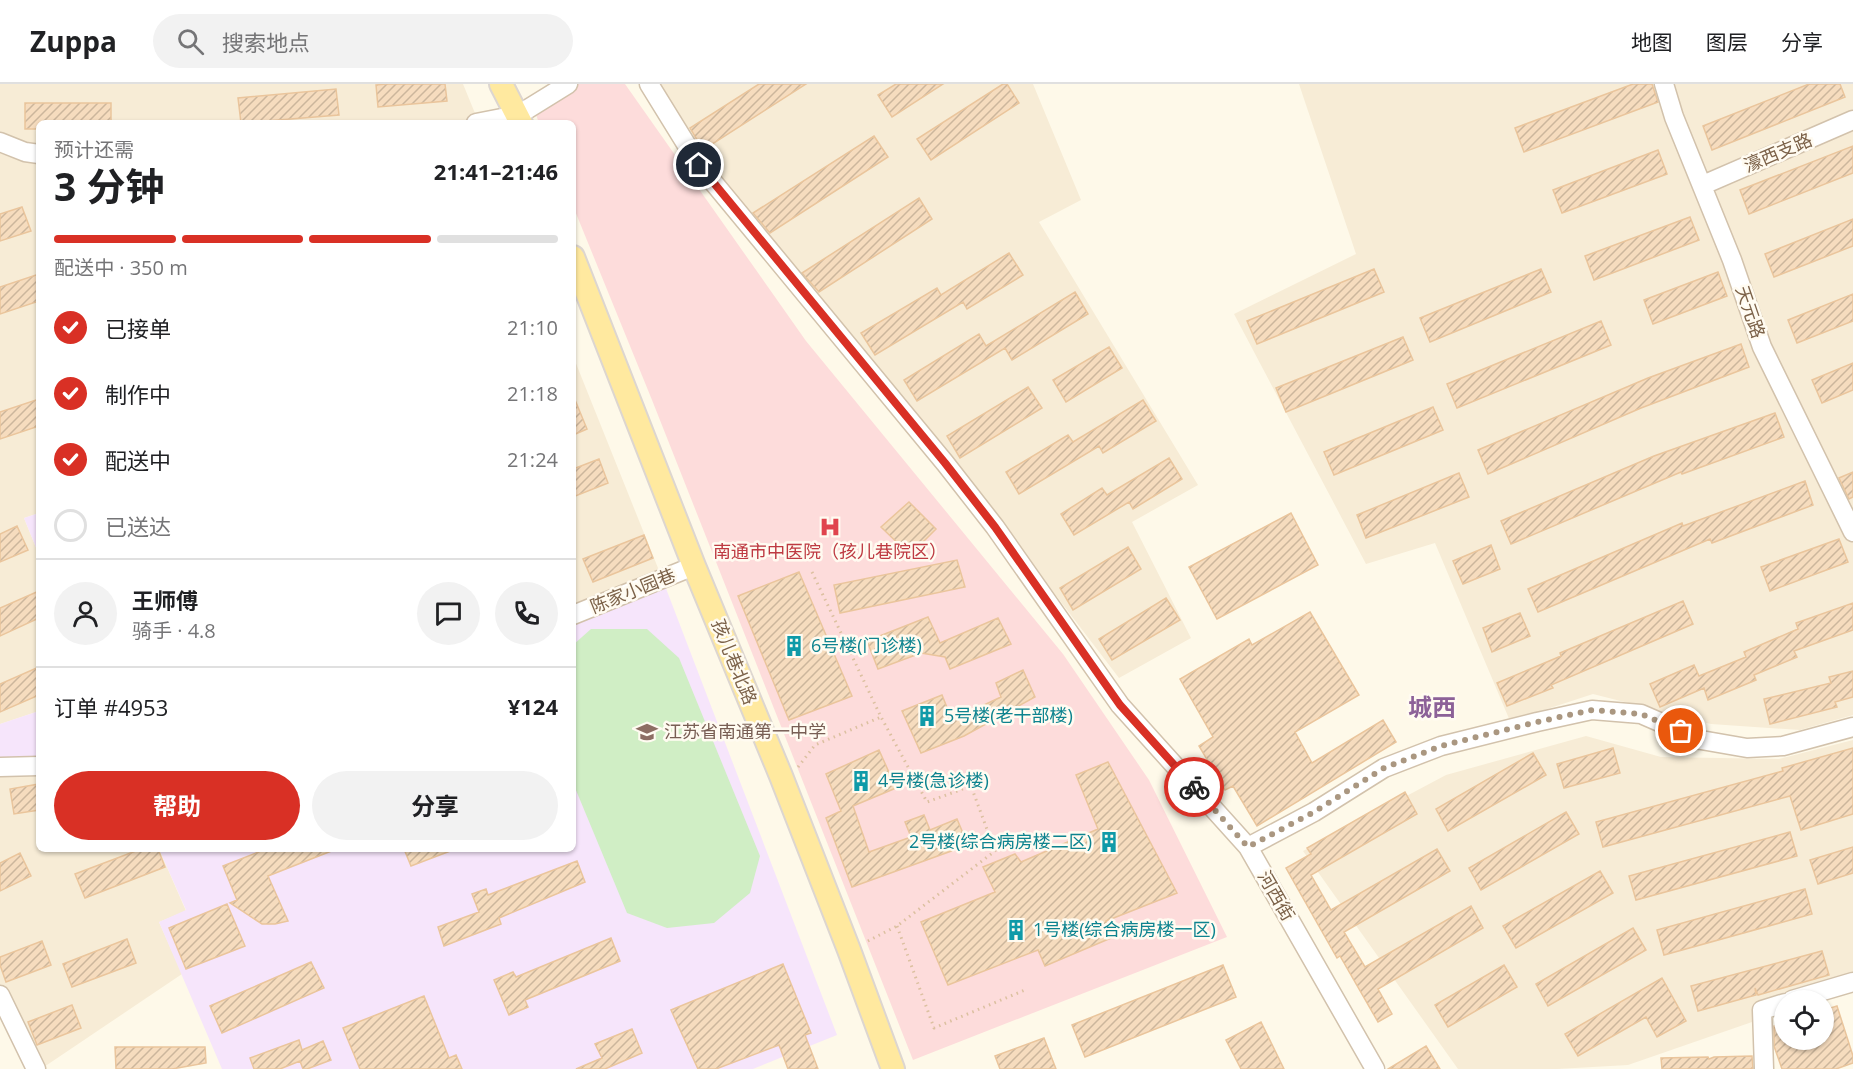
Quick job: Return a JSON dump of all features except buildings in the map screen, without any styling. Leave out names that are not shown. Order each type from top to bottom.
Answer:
[{"type":"main road","points":[[501,84],[519,119]]},
{"type":"main road","points":[[510,84],[519,119]]},
{"type":"main road","name":"孩儿巷北路","points":[[576,265],[694,566],[781,776],[893,1069]]},
{"type":"street","points":[[519,119],[567,84]]},
{"type":"street","name":"河西街","points":[[649,84],[699,165],[945,463],[995,527],[1120,705],[1248,847],[1375,1069]]},
{"type":"street","name":"天元路","points":[[1664,84],[1674,117],[1732,260],[1762,347],[1853,532]]},
{"type":"street","name":"濠西支路","points":[[1703,185],[1853,120]]},
{"type":"street","points":[[0,142],[25,152],[36,154]]},
{"type":"street","name":"陈家小园巷","points":[[576,614],[694,566]]},
{"type":"street","points":[[1248,847],[1314,812],[1384,768],[1441,746],[1592,710],[1641,714],[1701,740],[1747,748],[1783,746],[1853,727]]},
{"type":"street","points":[[0,767],[36,766]]},
{"type":"street","points":[[1826,990],[1853,982]]},
{"type":"street","points":[[0,995],[36,1069]]},
{"type":"street","points":[[1764,1069],[1762,1010],[1774,1006]]},
{"type":"path","points":[[812,572],[881,717],[927,802],[971,786],[995,851],[897,926],[849,950]]},
{"type":"path","points":[[781,776],[797,769],[815,745],[881,717]]},
{"type":"path","points":[[897,926],[934,1028],[1025,990]]},
{"type":"shaded area","points":[[0,84],[463,84],[478,120],[36,120],[36,514],[24,518],[36,548],[36,712],[0,724]]},
{"type":"shaded area","name":"南通市中医院（孩儿巷院区）","points":[[577,84],[625,84],[806,341],[1063,654],[1149,780],[1227,937],[913,1060],[576,213],[576,120],[538,120],[535,112]]},
{"type":"shaded area","points":[[658,84],[1033,84],[1081,200],[1039,222],[1198,485],[1132,522],[1191,638],[1119,678],[957,466],[848,340],[678,121]]},
{"type":"shaded area","points":[[1299,84],[1853,84],[1853,715],[1800,730],[1711,724],[1593,694],[1510,721],[1435,543],[1366,564],[1234,314],[1356,254]]},
{"type":"shaded area","points":[[576,363],[662,578],[576,614]]},
{"type":"shaded area","points":[[36,514],[36,548],[24,518]]},
{"type":"shaded area","name":"江苏省南通第一中学","points":[[662,578],[837,1035],[753,1069],[222,1069],[159,922],[186,910],[160,852],[576,852],[576,614]]},
{"type":"shaded area","points":[[36,712],[36,766],[0,767],[0,724]]},
{"type":"shaded area","points":[[1586,736],[1661,757],[1779,759],[1853,740],[1853,987],[1834,994],[1834,990],[1774,990],[1774,1014],[1628,1065],[1557,1069],[1458,1069],[1303,851],[1446,775]]},
{"type":"shaded area","points":[[36,766],[36,852],[160,852],[186,911],[159,922],[182,974],[41,1069],[0,1012],[0,767]]},
{"type":"green space","points":[[591,629],[647,629],[679,658],[760,856],[750,893],[714,923],[667,928],[627,913],[576,790],[576,642]]},
{"type":"way so far","points":[[1194,787],[1248,847],[1314,812],[1384,768],[1441,746],[1592,710],[1641,714],[1681,731]]},
{"type":"place","name":"南通市中医院（孩儿巷院区）","points":[[830,527]]},
{"type":"place","name":"6号楼(门诊楼)","points":[[794,646]]},
{"type":"place","name":"5号楼(老干部楼)","points":[[927,716]]},
{"type":"place","name":"江苏省南通第一中学","points":[[647,732]]},
{"type":"place","name":"4号楼(急诊楼)","points":[[861,781]]},
{"type":"place","name":"2号楼(综合病房楼二区)","points":[[1109,842]]},
{"type":"place","name":"1号楼(综合病房楼一区)","points":[[1016,930]]},
{"type":"district","name":"城西","points":[[1432,708]]},
{"type":"route","points":[[699,165],[945,463],[995,527],[1120,705],[1194,787]]}]
